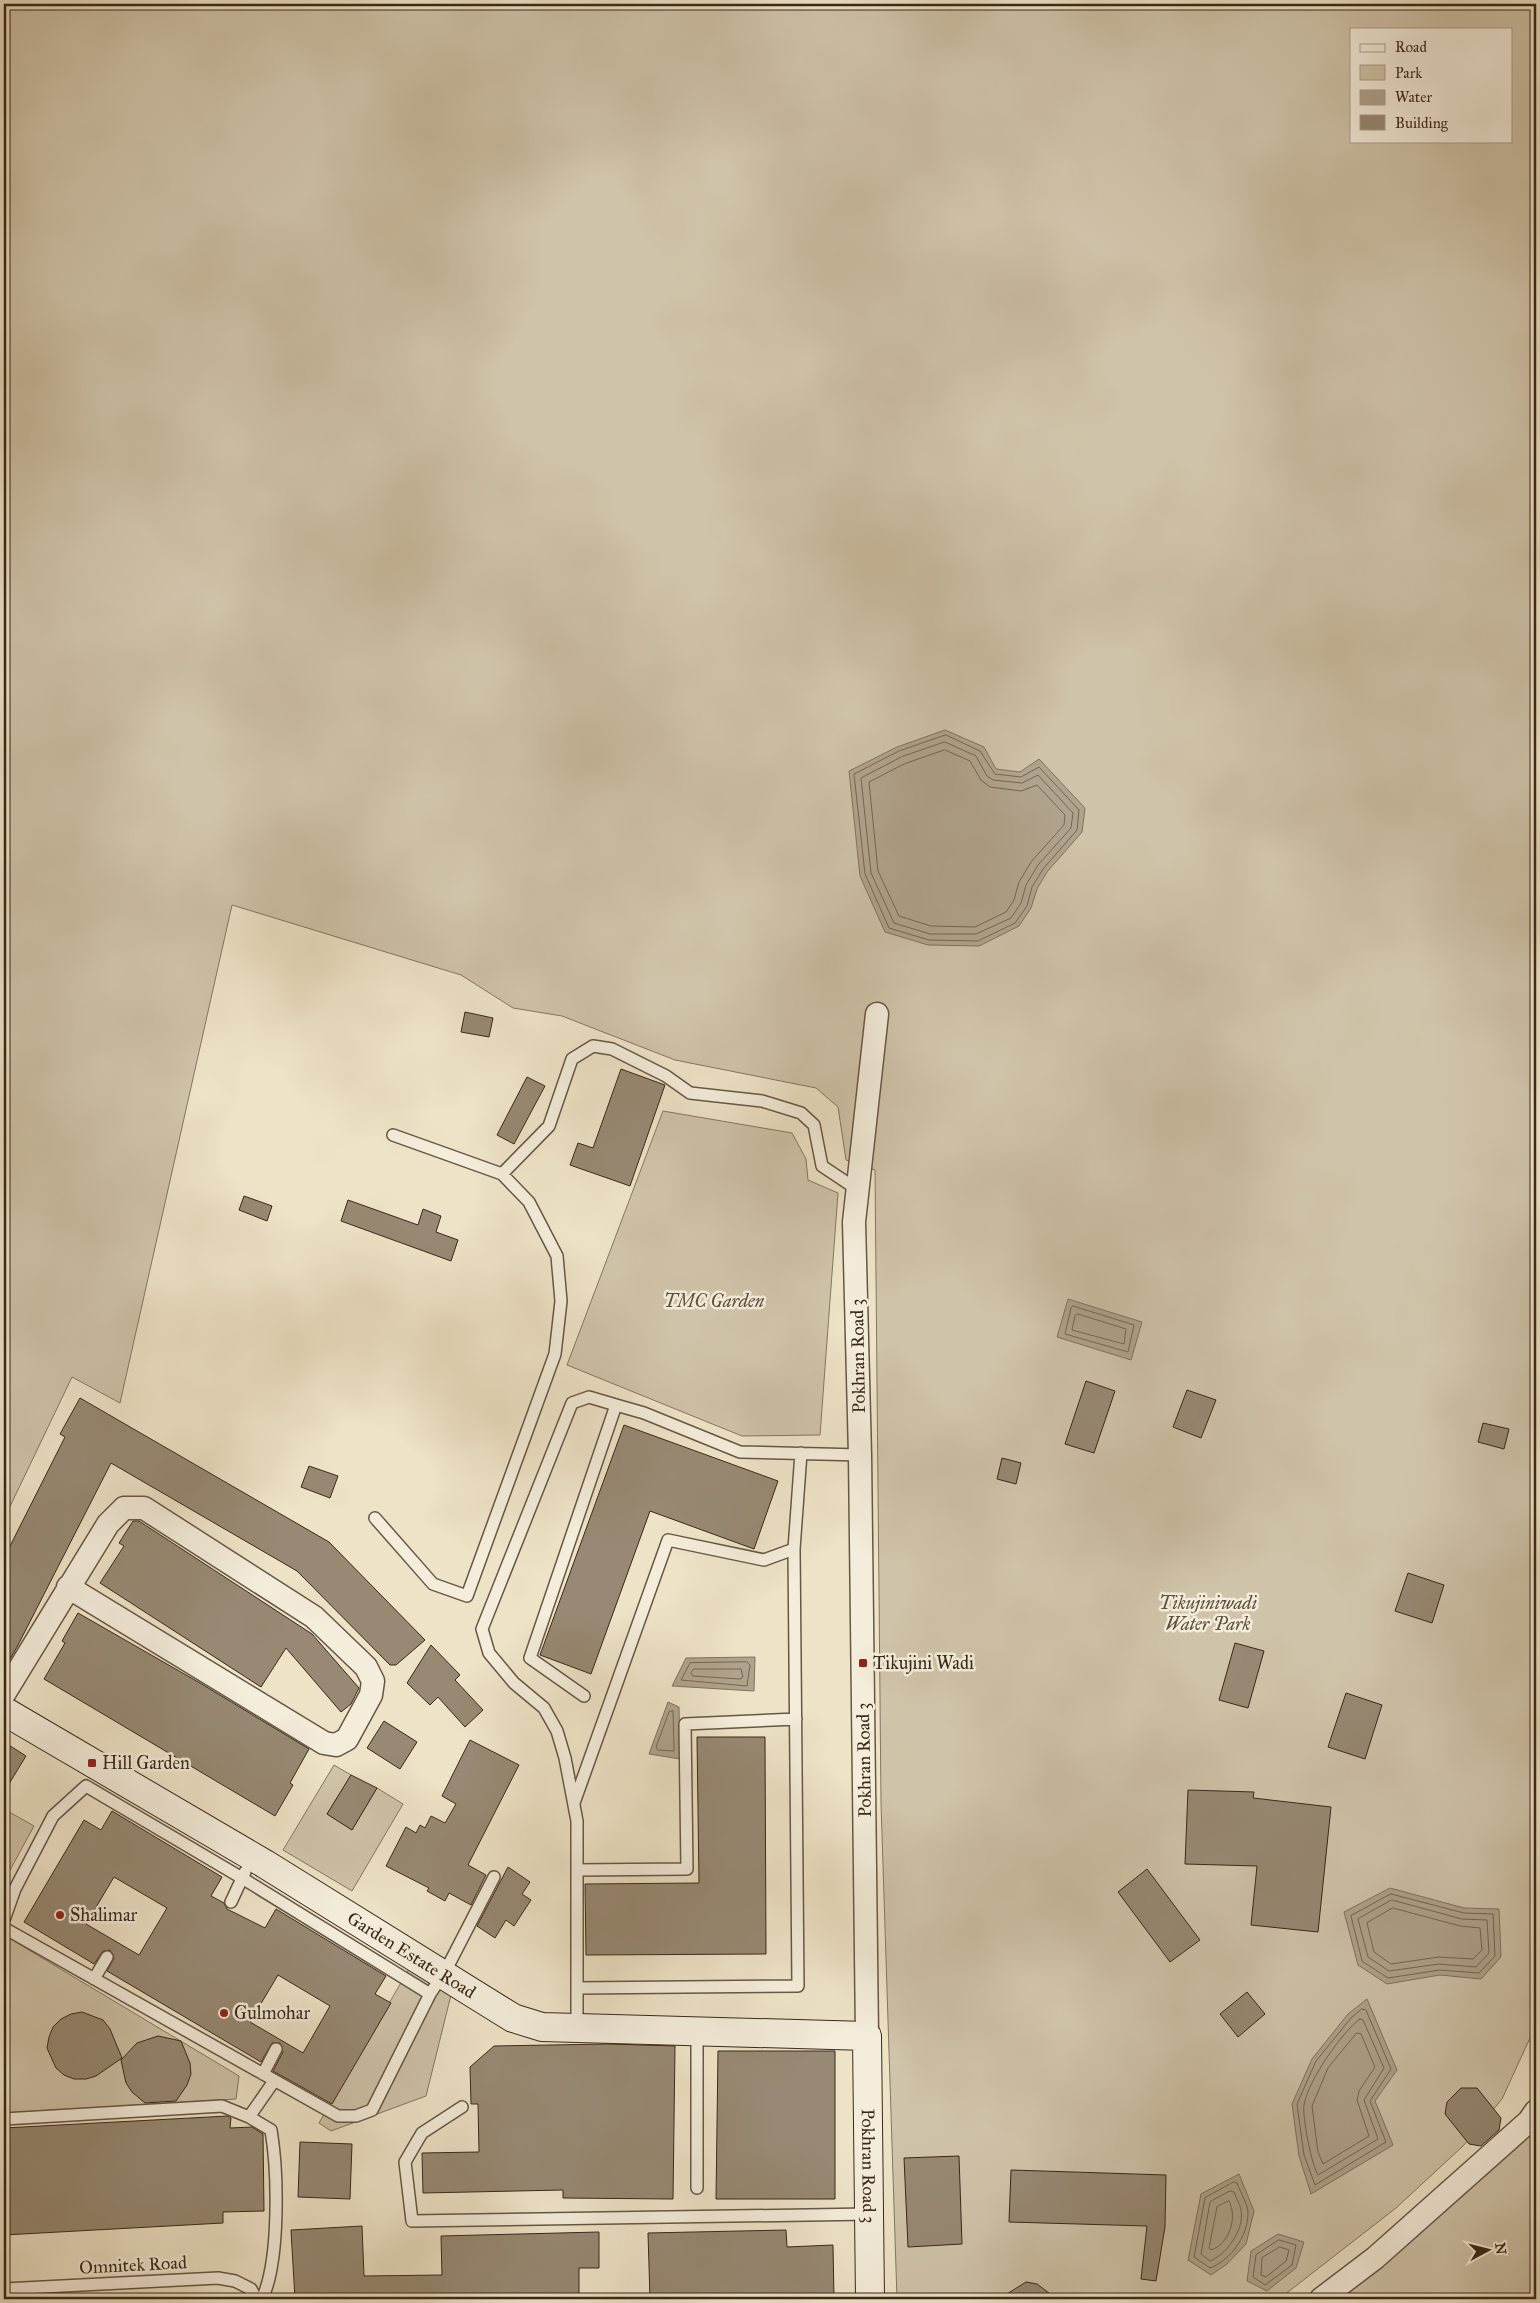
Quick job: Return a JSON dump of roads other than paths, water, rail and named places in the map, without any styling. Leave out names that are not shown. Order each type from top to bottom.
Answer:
[{"type":"street","name":"Pokhran Road 3","points":[[870,2299],[860,1455],[854,1222],[877,1014]]},
{"type":"street","points":[[4,1694],[68,1587],[108,1524],[124,1508],[144,1508],[314,1617],[366,1667],[373,1681],[372,1695],[347,1739],[336,1745],[324,1743],[68,1587]]},
{"type":"street","name":"Garden Estate Road","points":[[4,1712],[248,1868],[437,1984],[526,2024],[542,2027],[867,2036]]},
{"type":"street","points":[[1322,2299],[1375,2258],[1431,2209],[1529,2121],[1536,2111]]},
{"type":"lane","points":[[502,1174],[549,1126],[572,1059],[593,1046],[612,1049],[666,1076],[690,1093],[762,1101],[801,1112],[814,1125],[822,1166],[858,1190]]},
{"type":"lane","points":[[375,1518],[433,1584],[467,1596],[555,1354],[561,1301],[557,1256],[528,1202],[502,1174],[393,1135]]},
{"type":"lane","points":[[577,2028],[577,1821],[557,1731],[544,1708],[514,1683],[489,1653],[482,1629],[572,1403],[589,1397],[644,1413],[740,1452],[860,1455]]},
{"type":"lane","points":[[584,1696],[530,1658],[616,1405]]},
{"type":"lane","points":[[577,1988],[798,1986],[794,1549],[800,1453]]},
{"type":"lane","points":[[574,1803],[668,1540],[764,1560],[794,1549]]},
{"type":"lane","points":[[577,1870],[687,1868],[685,1724],[796,1719]]},
{"type":"lane","points":[[4,1920],[15,1890],[53,1816],[86,1786],[248,1868],[231,1902]]},
{"type":"lane","points":[[4,1928],[338,2116],[356,2116],[372,2110],[494,1877]]},
{"type":"lane","points":[[94,1979],[107,1957]]},
{"type":"lane","points":[[697,2032],[697,2188]]},
{"type":"lane","points":[[263,2074],[276,2049]]},
{"type":"lane","points":[[249,2117],[274,2081]]},
{"type":"lane","points":[[4,2119],[222,2106],[249,2117],[271,2130],[275,2153],[274,2264],[262,2299]]},
{"type":"lane","points":[[462,2107],[422,2133],[405,2162],[412,2221],[869,2214]]},
{"type":"lane","name":"Omnitek Road","points":[[4,2289],[218,2278],[234,2281],[251,2289],[256,2299]]},
{"type":"water","points":[[945,730],[984,747],[996,769],[1020,772],[1039,759],[1085,808],[1082,832],[1047,872],[1037,889],[1031,908],[1019,926],[979,946],[928,945],[885,932],[860,876],[849,771],[897,747]]},
{"type":"water","points":[[1068,1299],[1142,1322],[1131,1360],[1057,1337]]},
{"type":"water","points":[[755,1657],[754,1691],[672,1686],[686,1658]]},
{"type":"water","points":[[668,1702],[679,1707],[680,1759],[649,1754]]},
{"type":"water","points":[[1390,1888],[1464,1908],[1499,1909],[1501,1957],[1481,1979],[1440,1975],[1387,1984],[1358,1965],[1344,1912]]},
{"type":"water","points":[[1367,1999],[1397,2070],[1375,2101],[1393,2145],[1311,2194],[1299,2156],[1292,2104],[1312,2059],[1348,2014]]},
{"type":"water","points":[[1239,2174],[1254,2211],[1246,2244],[1227,2264],[1211,2275],[1188,2260],[1201,2194]]},
{"type":"water","points":[[1278,2234],[1304,2242],[1296,2268],[1267,2291],[1247,2281],[1251,2251]]},
{"type":"place","name":"Tikujini Wadi","points":[[863,1663]]},
{"type":"place","name":"Hill Garden","points":[[92,1763]]},
{"type":"place","name":"Shalimar","points":[[60,1915]]},
{"type":"place","name":"Gulmohar","points":[[224,2013]]},
{"type":"park label","name":"TMC Garden","points":[[714,1301]]},
{"type":"park label","name":"Tikujiniwadi Water Park","points":[[1208,1614]]}]
